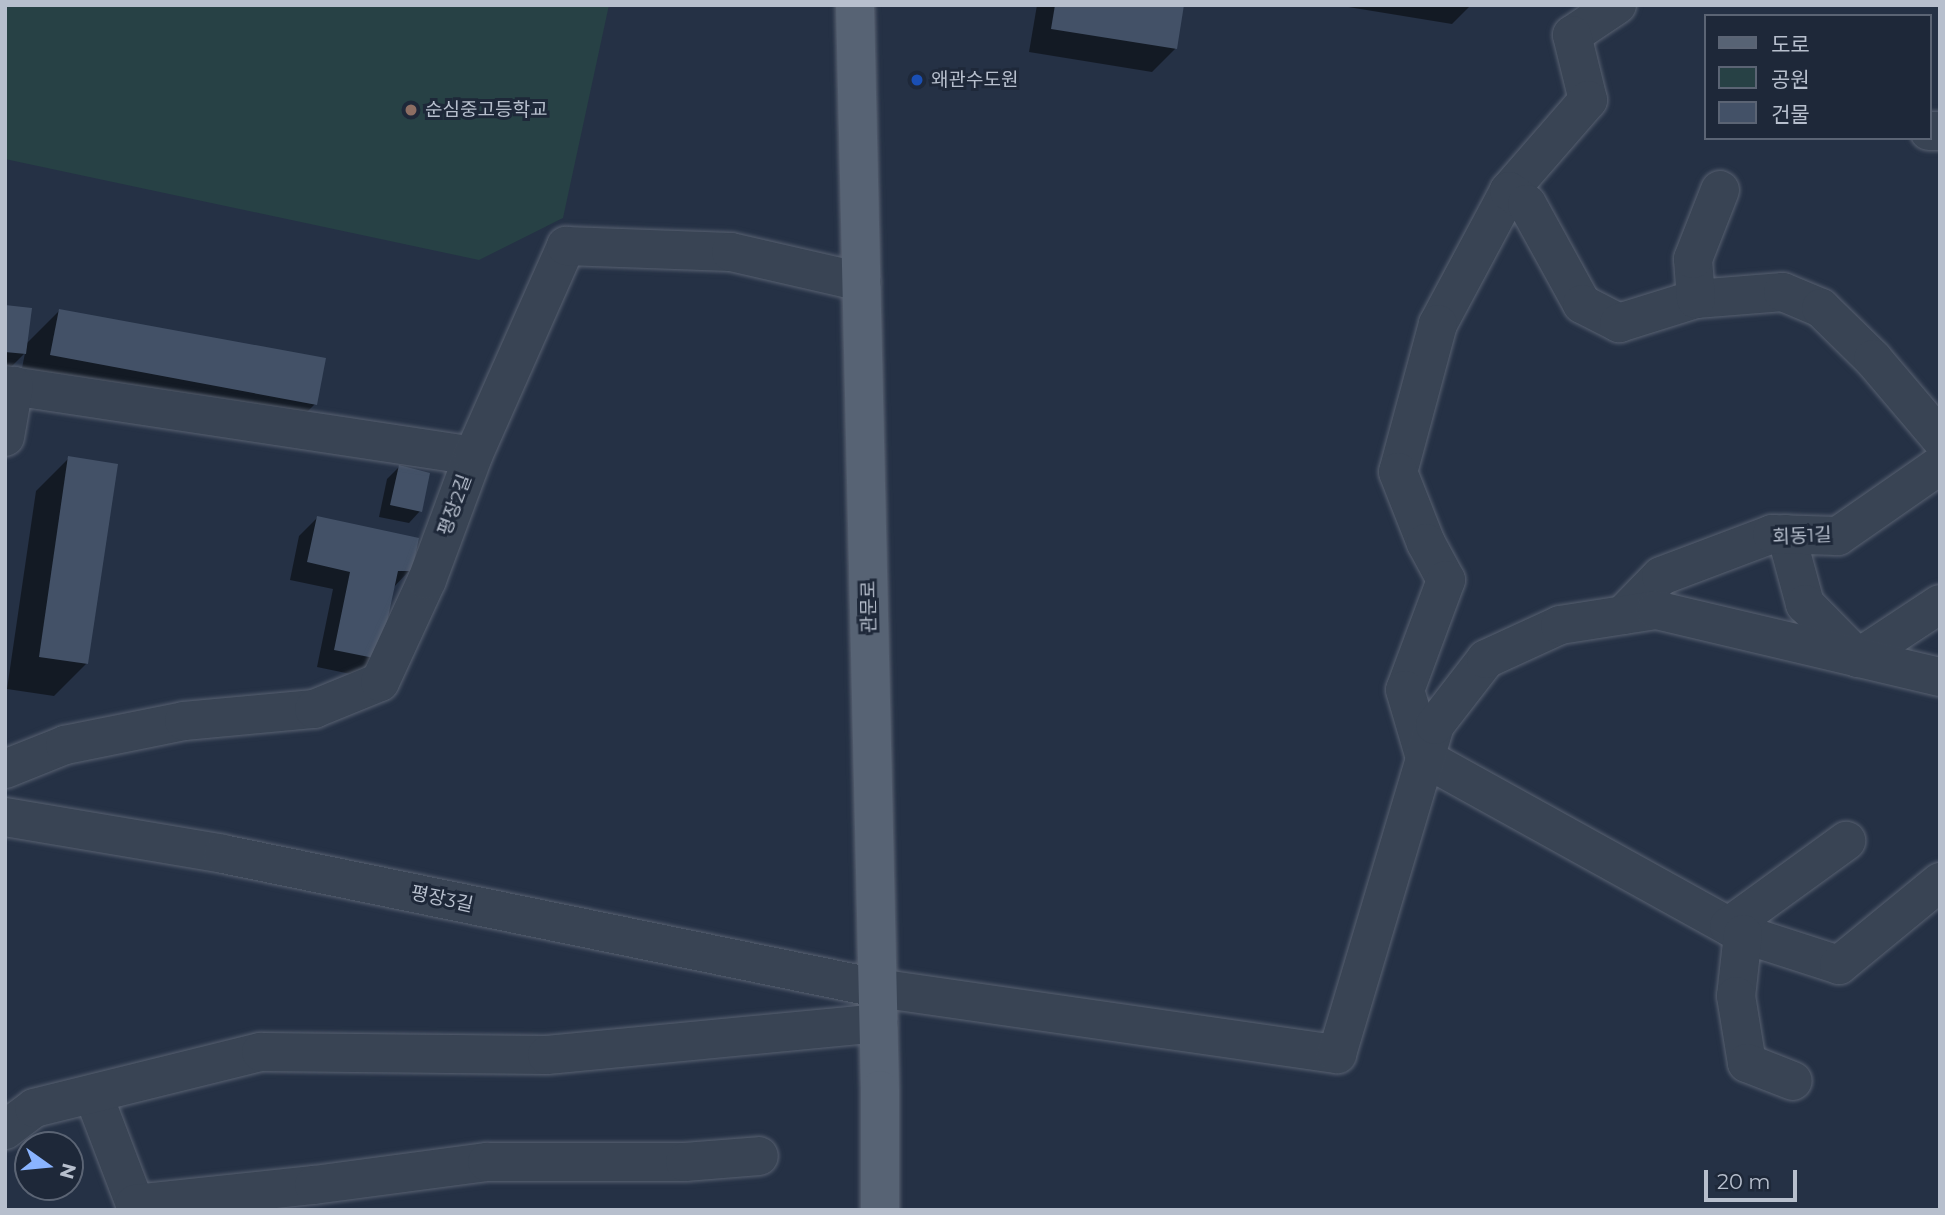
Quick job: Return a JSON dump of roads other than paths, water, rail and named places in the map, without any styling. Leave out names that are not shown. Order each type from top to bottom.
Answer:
[{"type":"main road","name":"관문로","points":[[855,5],[878,1005],[880,1210]]},
{"type":"street","points":[[1617,5],[1572,35],[1588,100],[1509,191],[1438,324],[1398,472],[1426,543],[1446,580],[1405,690],[1425,758],[1736,930],[1839,965],[1940,882]]},
{"type":"street","points":[[1696,299],[1693,259],[1720,190]]},
{"type":"street","points":[[1509,191],[1527,204],[1581,304],[1619,323],[1696,299],[1783,292],[1821,308],[1873,359],[1940,438]]},
{"type":"street","name":"평장2길","points":[[5,769],[65,745],[184,721],[314,709],[380,682],[428,580],[473,456],[566,246],[731,252],[862,282]]},
{"type":"street","points":[[5,437],[10,385],[473,456]]},
{"type":"street","name":"회동1길","points":[[1623,615],[1661,576],[1772,534],[1838,536],[1940,465]]},
{"type":"street","points":[[1786,534],[1805,604],[1858,657]]},
{"type":"street","points":[[1858,657],[1940,604]]},
{"type":"street","points":[[5,1130],[34,1108],[261,1052],[547,1055],[878,1005],[1337,1054],[1435,725],[1486,659],[1560,625],[1656,610],[1940,677]]},
{"type":"street","name":"평장3길","points":[[5,817],[223,854],[878,1005]]},
{"type":"street","points":[[1736,930],[1846,841]]},
{"type":"street","points":[[1736,930],[1736,996],[1747,1063],[1793,1081]]},
{"type":"street","points":[[93,1094],[135,1203],[314,1185],[487,1162],[685,1162],[759,1156]]},
{"type":"place","name":"왜관수도원","points":[[917,80]]},
{"type":"place","name":"순심중고등학교","points":[[411,110]]}]
